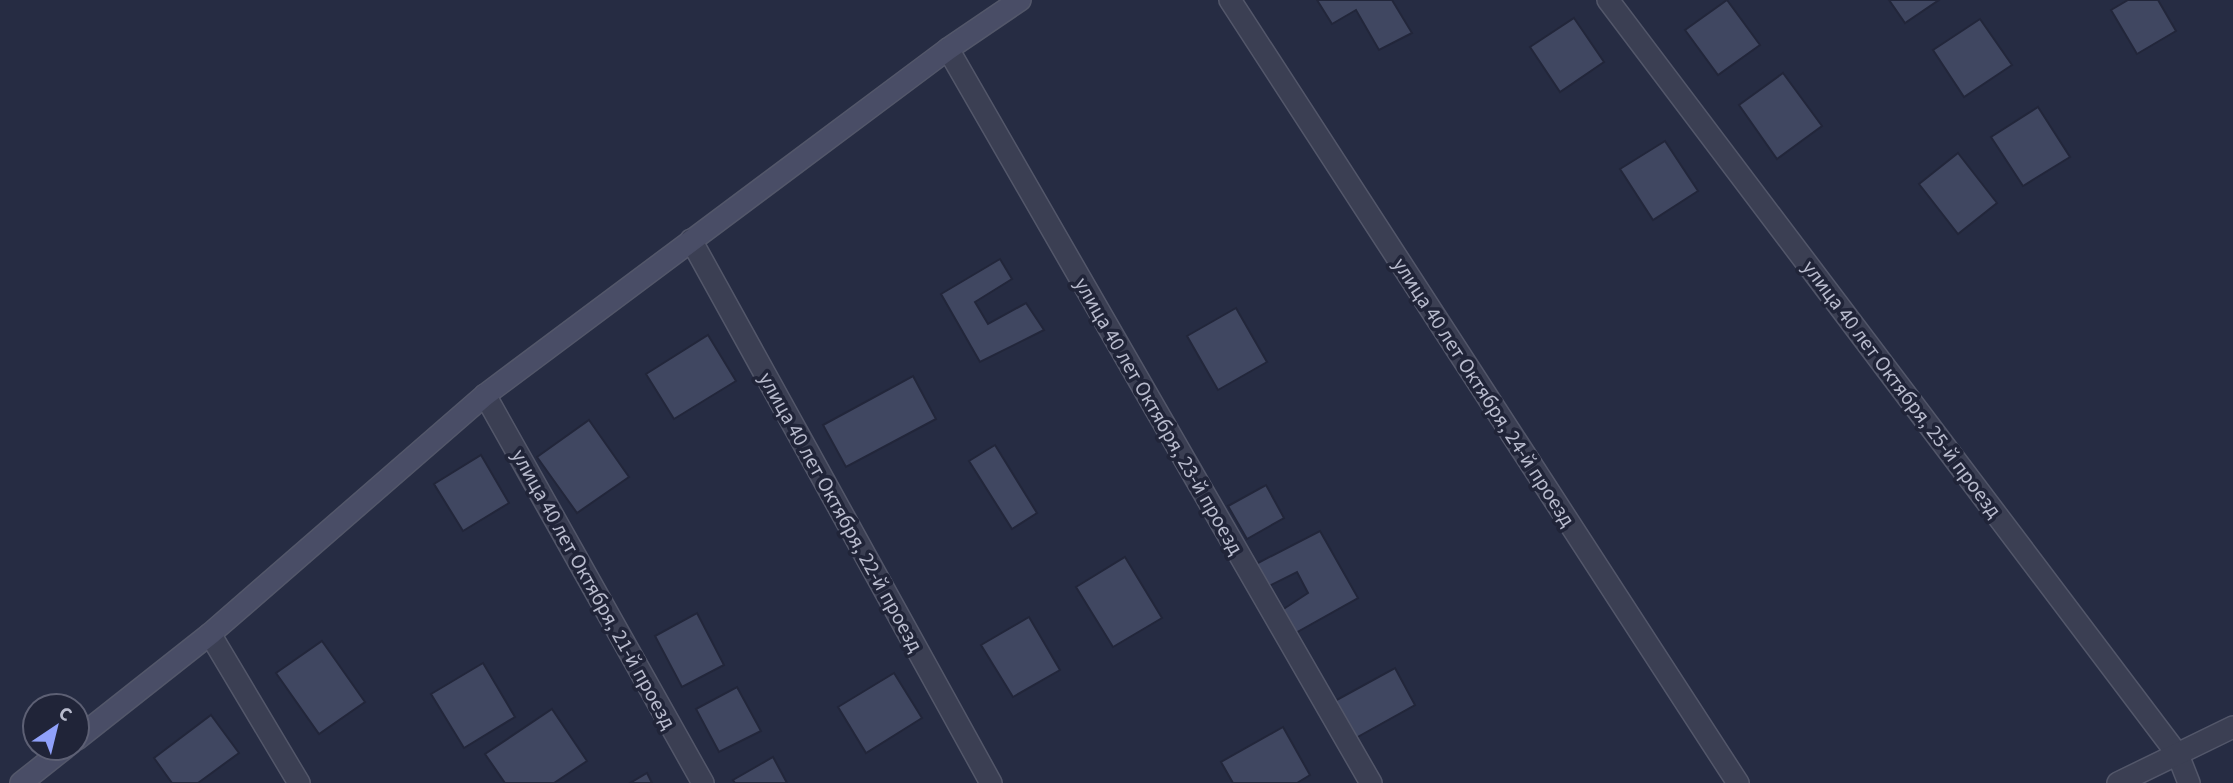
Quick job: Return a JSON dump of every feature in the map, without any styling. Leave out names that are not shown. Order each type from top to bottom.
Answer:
[{"type":"street","points":[[91,727],[210,634],[485,395],[948,49],[1020,0]]},
{"type":"street","name":"улица 40 лет Октября, 24-й проезд","points":[[1230,0],[1738,783]]},
{"type":"street","name":"улица 40 лет Октября, 25-й проезд","points":[[1608,0],[2178,755],[2189,783]]},
{"type":"street","name":"улица 40 лет Октября, 23-й проезд","points":[[948,49],[1371,783]]},
{"type":"street","name":"улица 40 лет Октября, 22-й проезд","points":[[691,240],[991,783]]},
{"type":"street","name":"улица 40 лет Октября, 21-й проезд","points":[[485,395],[703,783]]},
{"type":"street","points":[[210,634],[299,783]]},
{"type":"street","points":[[2118,783],[2233,727]]},
{"type":"street","points":[[21,783],[47,762]]},
{"type":"building","points":[[1317,0],[1392,0],[1412,33],[1379,50],[1356,10],[1332,24]]},
{"type":"building","points":[[1727,0],[1760,45],[1718,75],[1685,30]]},
{"type":"building","points":[[1889,0],[1939,0],[1905,23]]},
{"type":"building","points":[[2128,0],[2158,0],[2176,31],[2137,54],[2111,10]]},
{"type":"building","points":[[1574,18],[1604,62],[1560,92],[1530,47]]},
{"type":"building","points":[[1980,19],[2012,65],[1964,97],[1933,50]]},
{"type":"building","points":[[1783,73],[1822,126],[1777,159],[1739,105]]},
{"type":"building","points":[[2038,107],[2070,157],[2023,186],[1991,137]]},
{"type":"building","points":[[1665,141],[1698,191],[1653,220],[1620,169]]},
{"type":"building","points":[[1958,153],[1997,203],[1958,234],[1919,184]]},
{"type":"building","points":[[1000,259],[1012,279],[975,302],[988,324],[1026,303],[1044,330],[980,362],[941,294]]},
{"type":"building","points":[[1236,308],[1267,362],[1218,390],[1187,336]]},
{"type":"building","points":[[708,335],[736,381],[674,419],[646,374]]},
{"type":"building","points":[[913,376],[936,419],[846,467],[823,425]]},
{"type":"building","points":[[589,420],[629,477],[577,513],[537,457]]},
{"type":"building","points":[[995,445],[1037,513],[1012,529],[969,461]]},
{"type":"building","points":[[481,455],[509,503],[463,531],[434,484]]},
{"type":"building","points":[[1266,485],[1284,518],[1247,539],[1228,506]]},
{"type":"building","points":[[1320,531],[1358,598],[1292,635],[1279,612],[1308,593],[1297,572],[1265,588],[1254,565]]},
{"type":"building","points":[[1125,557],[1162,618],[1113,647],[1076,587]]},
{"type":"building","points":[[697,613],[724,665],[682,687],[655,636]]},
{"type":"building","points":[[1029,617],[1060,670],[1013,697],[981,645]]},
{"type":"building","points":[[322,641],[365,702],[319,734],[276,673]]},
{"type":"building","points":[[483,663],[515,717],[464,748],[431,694]]},
{"type":"building","points":[[1395,668],[1415,705],[1354,739],[1333,702]]},
{"type":"building","points":[[894,673],[922,718],[866,753],[838,707]]},
{"type":"building","points":[[737,687],[761,731],[719,752],[696,709]]},
{"type":"building","points":[[552,709],[587,761],[554,783],[505,783],[485,754]]},
{"type":"building","points":[[211,715],[239,753],[198,783],[172,783],[154,758]]},
{"type":"building","points":[[1283,727],[1310,775],[1297,783],[1233,783],[1221,762]]},
{"type":"building","points":[[773,757],[787,783],[735,783],[733,780]]},
{"type":"building","points":[[647,773],[652,783],[630,783]]}]
